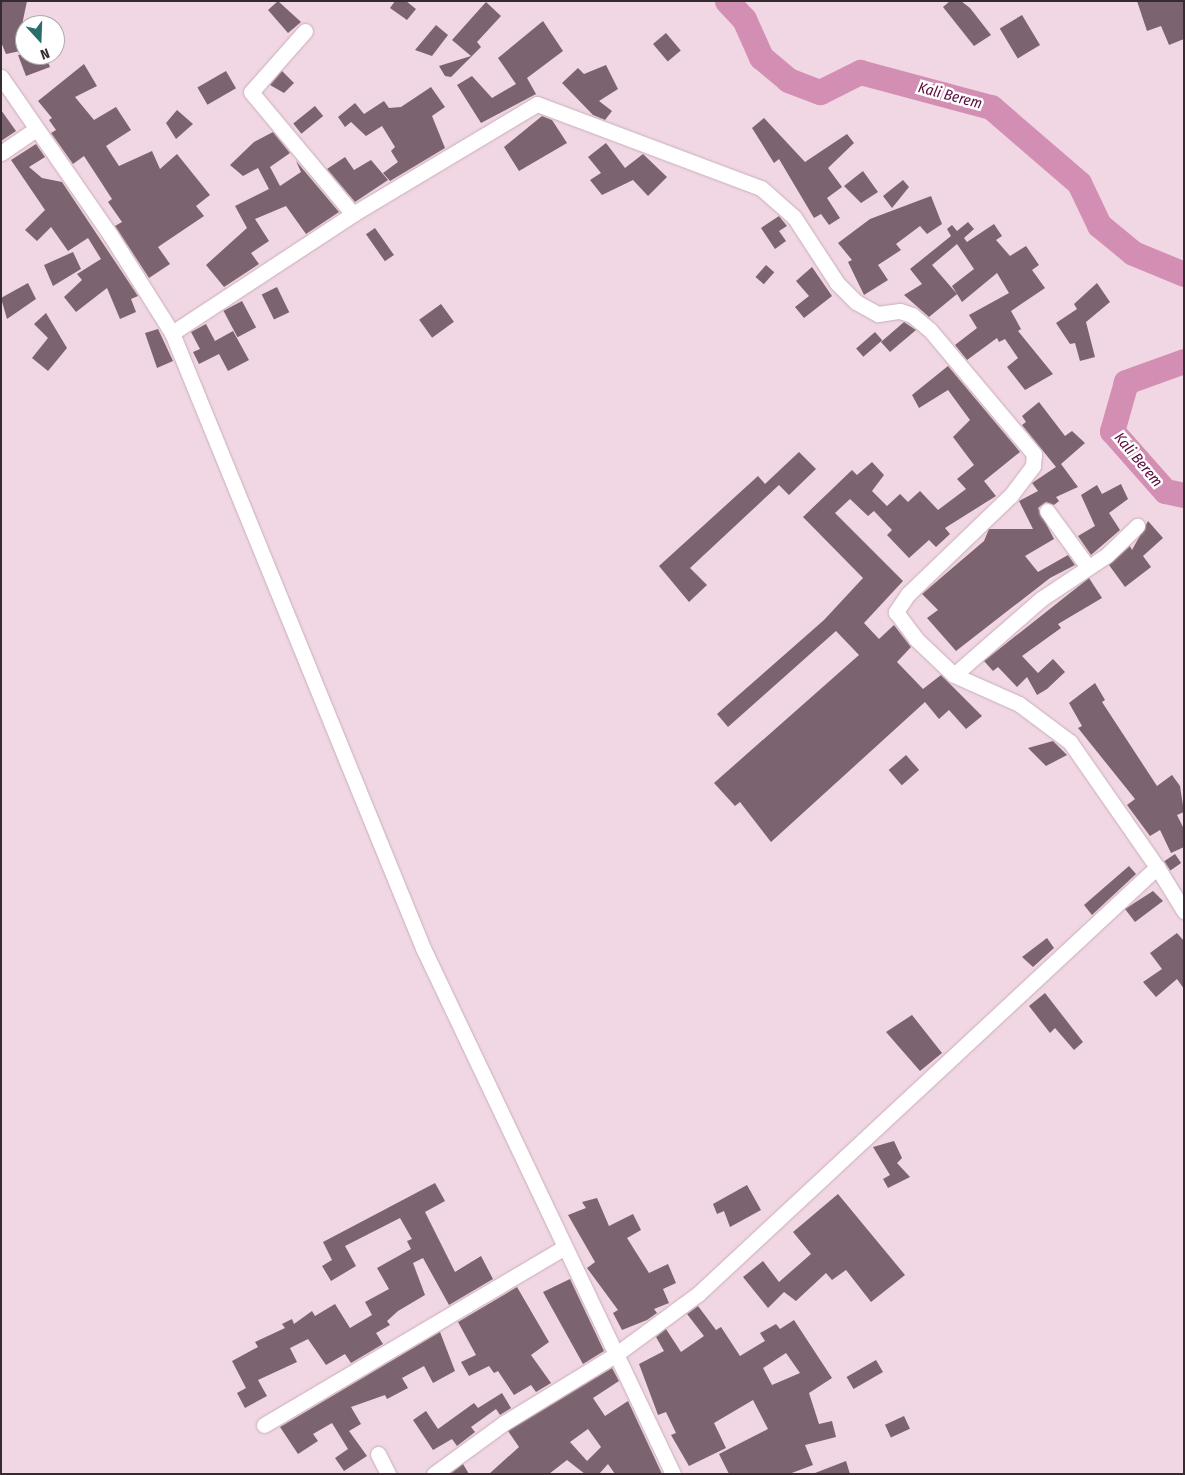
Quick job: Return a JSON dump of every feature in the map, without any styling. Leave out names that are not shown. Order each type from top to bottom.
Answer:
[{"type":"street","points":[[305,31],[251,92],[353,214]]},
{"type":"street","points":[[1,77],[172,333],[423,948],[562,1248],[673,1474]]},
{"type":"street","points":[[172,333],[353,214],[537,104],[771,194],[794,216],[846,293],[865,308],[878,314],[900,311],[930,330],[1034,454],[1033,466],[1010,496],[898,604],[899,619],[954,675],[1019,704],[1070,742],[1157,867],[1179,893],[1184,911]]},
{"type":"street","points":[[1,153],[36,129]]},
{"type":"street","points":[[1047,511],[1088,567]]},
{"type":"street","points":[[954,675],[1041,599],[1088,567],[1137,526]]},
{"type":"street","points":[[434,1474],[504,1423],[615,1355],[732,1265],[986,1022],[1157,867]]},
{"type":"street","points":[[264,1425],[562,1248]]},
{"type":"street","points":[[378,1454],[388,1474]]},
{"type":"building","points":[[1,1],[27,1],[24,15],[15,15],[15,52],[6,54],[1,42]]},
{"type":"building","points":[[278,1],[301,22],[288,33],[268,10]]},
{"type":"building","points":[[395,1],[406,1],[416,9],[407,20],[390,8]]},
{"type":"building","points":[[950,1],[961,1],[970,8],[991,35],[974,46],[943,7]]},
{"type":"building","points":[[1137,1],[1184,1],[1184,39],[1169,45],[1161,26],[1147,31]]},
{"type":"building","points":[[486,2],[501,16],[477,42],[481,47],[451,77],[445,76],[439,66],[471,56],[452,40]]},
{"type":"building","points":[[1022,15],[1040,45],[1018,58],[1000,28]]},
{"type":"building","points":[[543,21],[563,51],[527,78],[536,94],[481,123],[457,85],[472,76],[492,98],[516,84],[498,58]]},
{"type":"building","points":[[436,25],[448,35],[432,56],[415,50]]},
{"type":"building","points":[[666,33],[681,51],[668,62],[653,44]]},
{"type":"building","points":[[84,64],[97,86],[75,97],[94,120],[116,107],[131,130],[106,146],[119,166],[152,151],[160,169],[177,154],[210,195],[196,206],[204,216],[158,247],[170,264],[149,278],[115,226],[122,222],[108,202],[112,199],[84,156],[73,164],[51,133],[56,130],[49,120],[52,118],[38,101]]},
{"type":"building","points":[[22,65],[49,65],[50,67],[26,76]]},
{"type":"building","points":[[606,65],[618,89],[599,101],[612,111],[605,120],[593,115],[562,83],[578,68],[584,74]]},
{"type":"building","points":[[226,71],[236,88],[207,105],[197,88]]},
{"type":"building","points":[[282,71],[294,83],[284,93],[270,85]]},
{"type":"building","points":[[431,87],[445,107],[432,116],[445,148],[390,181],[383,173],[398,162],[391,151],[395,147],[382,126],[366,136],[351,122],[345,127],[338,117],[355,103],[364,114],[384,101],[389,108],[401,107]]},
{"type":"building","points":[[315,106],[323,116],[301,134],[293,124]]},
{"type":"building","points":[[1,110],[16,131],[1,141]]},
{"type":"building","points":[[177,110],[193,124],[176,139],[166,123]]},
{"type":"building","points":[[542,116],[552,120],[567,143],[519,171],[504,147]]},
{"type":"building","points":[[764,118],[805,162],[847,134],[854,143],[828,168],[842,187],[827,198],[840,218],[829,225],[821,214],[814,218],[779,159],[774,163],[752,128]]},
{"type":"building","points":[[273,132],[290,153],[270,167],[280,186],[301,172],[296,161],[339,212],[306,234],[286,206],[255,219],[269,241],[251,253],[259,264],[224,287],[206,265],[247,228],[235,206],[269,189],[258,168],[243,176],[230,165],[254,142]]},
{"type":"building","points":[[606,143],[625,168],[643,154],[667,177],[648,196],[633,180],[602,195],[590,180],[601,173],[588,157]]},
{"type":"building","points":[[36,144],[45,157],[29,167],[42,178],[62,182],[138,296],[131,299],[136,312],[120,319],[107,288],[76,312],[64,297],[82,280],[77,274],[101,259],[88,238],[68,251],[51,227],[37,241],[25,230],[45,210],[11,160]]},
{"type":"building","points":[[345,157],[354,170],[371,160],[388,180],[355,202],[327,169]]},
{"type":"building","points":[[863,171],[878,192],[861,203],[844,186]]},
{"type":"building","points":[[903,180],[909,187],[892,208],[883,196]]},
{"type":"building","points":[[931,196],[942,224],[927,234],[920,226],[896,244],[901,250],[878,265],[888,280],[864,295],[848,262],[852,260],[838,243],[870,219]]},
{"type":"building","points":[[779,216],[787,226],[779,231],[786,241],[775,249],[761,228]]},
{"type":"building","points":[[968,222],[974,229],[964,238],[967,242],[994,224],[1002,236],[996,240],[1010,256],[1026,246],[1039,265],[1032,270],[1045,288],[1011,311],[1021,329],[1018,331],[1053,374],[1025,390],[1007,367],[1018,358],[1005,339],[999,342],[997,338],[967,360],[955,345],[977,328],[969,315],[1009,293],[997,273],[962,302],[957,294],[929,317],[904,295],[922,284],[910,269],[951,236],[947,229],[952,225],[957,231]],"holes":[[[957,244],[974,269],[952,286],[957,294],[932,265]]]},
{"type":"building","points":[[375,228],[394,255],[385,261],[366,234]]},
{"type":"building","points":[[73,252],[81,269],[53,286],[44,265]]},
{"type":"building","points":[[766,265],[774,272],[764,284],[756,277]]},
{"type":"building","points":[[812,267],[832,296],[804,318],[795,307],[809,296],[796,281]]},
{"type":"building","points":[[28,283],[36,299],[7,319],[1,298]]},
{"type":"building","points":[[1097,283],[1110,302],[1086,322],[1095,357],[1080,361],[1075,343],[1070,344],[1056,323],[1077,309],[1074,304]]},
{"type":"building","points":[[277,287],[289,312],[274,320],[262,294]]},
{"type":"building","points":[[242,301],[256,327],[238,337],[223,311]]},
{"type":"building","points":[[441,304],[454,322],[432,338],[419,320]]},
{"type":"building","points":[[46,313],[67,348],[48,371],[32,358],[48,338],[34,324]]},
{"type":"building","points":[[904,322],[916,330],[890,352],[881,342]]},
{"type":"building","points":[[206,324],[215,341],[233,331],[249,360],[228,371],[219,354],[199,364],[193,352],[200,349],[191,332]]},
{"type":"building","points":[[158,329],[173,361],[157,368],[145,333]]},
{"type":"building","points":[[875,332],[882,340],[863,357],[856,348]]},
{"type":"building","points":[[948,366],[1020,452],[984,481],[996,496],[945,528],[950,534],[936,547],[929,540],[909,558],[887,535],[892,530],[874,511],[868,516],[850,499],[835,513],[903,581],[864,623],[879,639],[894,625],[911,647],[897,662],[923,689],[941,675],[982,716],[966,729],[949,710],[939,719],[925,702],[771,842],[740,802],[735,806],[714,783],[859,655],[836,631],[728,727],[717,714],[824,620],[863,578],[803,517],[852,470],[857,475],[872,462],[884,475],[872,491],[887,506],[900,494],[908,502],[920,491],[938,510],[966,489],[957,479],[974,465],[953,437],[970,420],[948,390],[919,408],[912,395]]},
{"type":"building","points":[[1039,402],[1065,436],[1072,431],[1085,443],[1061,464],[1078,487],[1056,497],[1059,501],[1054,505],[1046,502],[1038,508],[1054,539],[1025,556],[1038,572],[1068,555],[1075,565],[1050,578],[956,651],[927,618],[938,610],[922,594],[984,541],[989,529],[1033,529],[1019,501],[1038,491],[1032,483],[1056,467],[1022,425],[1026,422],[1022,416]]},
{"type":"building","points":[[799,452],[816,469],[789,495],[779,485],[690,568],[707,585],[689,602],[659,566],[758,476],[765,484]]},
{"type":"building","points":[[1121,484],[1128,499],[1109,513],[1120,530],[1091,555],[1078,536],[1095,526],[1081,495],[1097,485],[1102,494]]},
{"type":"building","points":[[1148,521],[1163,538],[1143,556],[1151,567],[1125,587],[1109,565],[1130,546],[1132,550]]},
{"type":"building","points":[[1089,578],[1102,598],[1058,624],[1061,628],[1022,656],[1038,673],[1053,659],[1065,672],[1047,689],[1037,695],[1027,677],[1017,687],[998,667],[993,671],[984,661]]},
{"type":"building","points":[[1095,683],[1105,700],[1102,702],[1157,786],[1172,775],[1180,786],[1184,812],[1177,815],[1184,829],[1184,847],[1171,853],[1160,830],[1150,836],[1127,805],[1135,799],[1078,728],[1082,726],[1069,703]]},
{"type":"building","points":[[1053,741],[1067,755],[1046,766],[1028,748]]},
{"type":"building","points":[[906,755],[919,770],[902,785],[889,770]]},
{"type":"building","points":[[1175,854],[1181,863],[1170,870],[1164,861]]},
{"type":"building","points":[[1129,866],[1136,874],[1092,915],[1084,905]]},
{"type":"building","points":[[1153,891],[1163,901],[1135,922],[1125,909]]},
{"type":"building","points":[[1177,933],[1184,941],[1184,989],[1177,979],[1156,997],[1143,982],[1162,969],[1150,953]]},
{"type":"building","points":[[1047,938],[1054,948],[1033,967],[1022,957]]},
{"type":"building","points":[[1045,993],[1083,1042],[1074,1050],[1055,1028],[1050,1033],[1029,1006]]},
{"type":"building","points":[[912,1015],[942,1053],[920,1071],[886,1032]]},
{"type":"building","points":[[894,1141],[902,1158],[897,1163],[910,1177],[888,1188],[883,1179],[890,1175],[873,1147]]},
{"type":"building","points":[[435,1183],[445,1201],[425,1212],[455,1272],[481,1256],[493,1279],[449,1305],[423,1258],[413,1263],[425,1295],[398,1311],[387,1321],[390,1325],[376,1333],[383,1344],[351,1363],[345,1354],[326,1365],[308,1339],[290,1348],[297,1362],[258,1380],[267,1396],[245,1408],[237,1393],[246,1388],[232,1361],[258,1347],[255,1342],[285,1328],[282,1324],[292,1319],[294,1324],[312,1311],[315,1316],[335,1304],[350,1328],[372,1315],[365,1302],[389,1289],[377,1268],[411,1249],[407,1241],[412,1239],[400,1218],[345,1246],[356,1266],[331,1281],[322,1266],[332,1260],[323,1242]]},
{"type":"building","points":[[747,1185],[761,1210],[730,1227],[724,1211],[717,1214],[713,1204]]},
{"type":"building","points":[[838,1194],[905,1275],[871,1302],[846,1270],[832,1280],[826,1273],[796,1301],[784,1292],[768,1308],[743,1277],[763,1261],[779,1282],[811,1254],[793,1232]]},
{"type":"building","points":[[597,1198],[609,1226],[633,1214],[641,1230],[627,1238],[649,1273],[668,1264],[676,1283],[663,1289],[669,1303],[654,1309],[657,1313],[647,1320],[622,1330],[613,1313],[618,1310],[587,1268],[595,1262],[568,1215],[586,1208],[582,1202]]},
{"type":"building","points":[[570,1279],[604,1351],[583,1364],[543,1292]]},
{"type":"building","points":[[517,1287],[549,1342],[531,1355],[551,1383],[536,1392],[531,1385],[514,1395],[498,1371],[494,1373],[489,1366],[469,1376],[461,1362],[476,1355],[458,1322]]},
{"type":"building","points":[[698,1306],[716,1330],[721,1327],[740,1356],[765,1341],[760,1333],[776,1324],[780,1329],[794,1320],[832,1378],[809,1393],[819,1424],[832,1421],[836,1437],[805,1445],[813,1465],[789,1474],[729,1474],[719,1454],[768,1429],[753,1400],[714,1423],[726,1448],[689,1466],[671,1435],[676,1433],[666,1412],[658,1415],[639,1364],[664,1351],[656,1337],[666,1329],[681,1352],[704,1336],[687,1314]],"holes":[[[786,1353],[800,1373],[772,1385],[763,1368]]]},
{"type":"building","points":[[440,1332],[455,1371],[433,1383],[424,1366],[402,1378],[408,1388],[387,1399],[385,1395],[351,1407],[361,1424],[349,1431],[367,1456],[344,1471],[335,1458],[348,1449],[332,1423],[313,1434],[318,1441],[298,1454],[280,1427]]},
{"type":"building","points":[[876,1360],[883,1372],[854,1389],[847,1377]]},
{"type":"building","points":[[612,1368],[619,1381],[593,1398],[605,1416],[628,1401],[662,1474],[615,1474],[608,1464],[599,1474],[585,1474],[567,1460],[549,1474],[489,1474],[519,1447],[508,1431]],"holes":[[[588,1429],[601,1447],[587,1461],[570,1442]]]},
{"type":"building","points":[[502,1393],[511,1408],[500,1415],[496,1409],[471,1427],[475,1432],[457,1446],[452,1439],[433,1450],[413,1420],[426,1411],[438,1429],[474,1403],[478,1408]]},
{"type":"building","points":[[904,1416],[910,1429],[891,1438],[885,1425]]},
{"type":"building","points":[[846,1461],[850,1474],[815,1473]]},
{"type":"building","points":[[463,1464],[469,1474],[450,1474]]},
{"type":"waterway","name":"Kali Berem","points":[[727,1],[744,19],[761,57],[788,80],[820,92],[860,72],[991,107],[1079,183],[1099,225],[1133,253],[1184,274]]},
{"type":"waterway","name":"Kali Berem","points":[[1184,361],[1126,382],[1112,431],[1165,491],[1184,495]]}]
